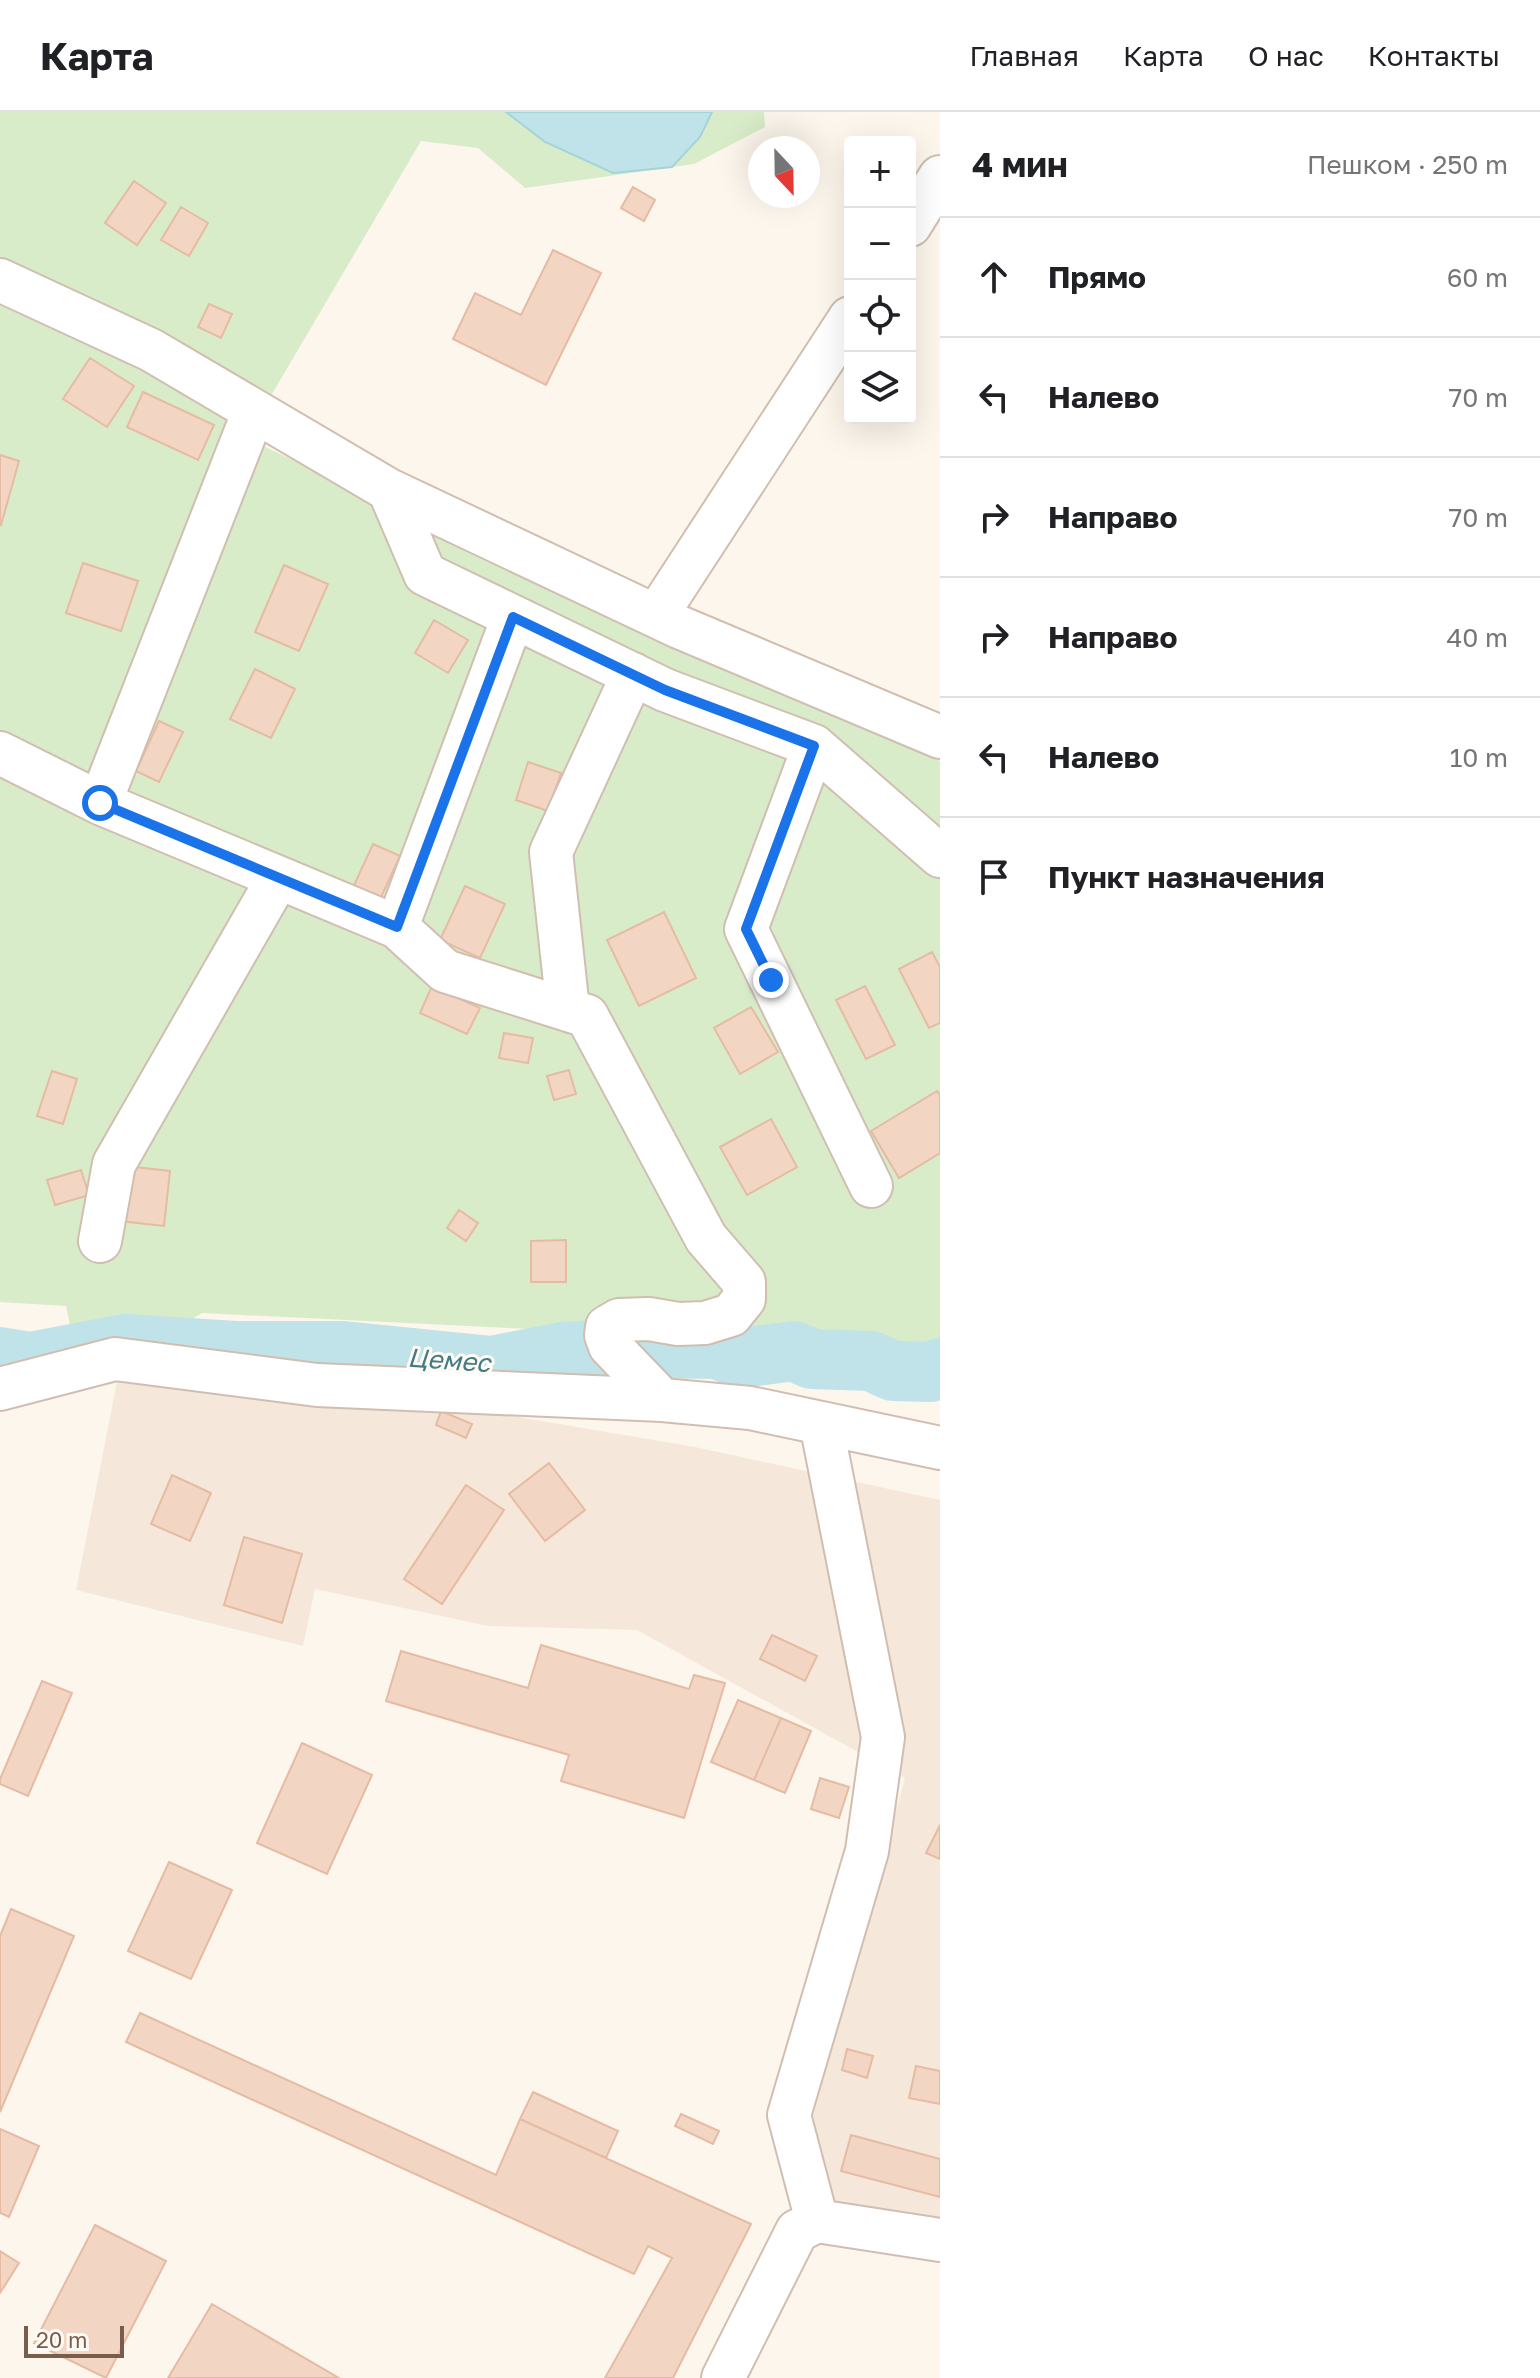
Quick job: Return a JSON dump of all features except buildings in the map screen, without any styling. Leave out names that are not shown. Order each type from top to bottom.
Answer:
[{"type":"lane","points":[[916,215],[940,177]]},
{"type":"lane","points":[[0,280],[151,350],[389,490],[656,616],[940,737]]},
{"type":"lane","points":[[656,616],[844,327]]},
{"type":"lane","points":[[100,803],[254,411]]},
{"type":"lane","points":[[389,490],[425,574],[665,690],[814,746],[940,856]]},
{"type":"lane","points":[[397,927],[513,617]]},
{"type":"lane","points":[[568,1010],[551,852],[633,674]]},
{"type":"lane","points":[[814,746],[746,929],[871,1186]]},
{"type":"lane","points":[[0,753],[100,803],[397,927],[445,971],[587,1016],[706,1238],[744,1282],[744,1299],[731,1315],[705,1323],[619,1320],[607,1327],[610,1346],[651,1390]]},
{"type":"lane","points":[[100,1241],[114,1164],[278,878]]},
{"type":"lane","points":[[0,1389],[115,1359],[317,1385],[651,1390],[940,1448]]},
{"type":"lane","points":[[817,2221],[789,2115],[867,1851],[883,1737],[821,1423]]},
{"type":"lane","points":[[723,2378],[797,2231],[817,2221],[940,2240]]},
{"type":"shaded area","points":[[118,1377],[465,1408],[695,1447],[940,1500],[940,2228],[789,2203],[905,1778],[637,1630],[488,1626],[315,1589],[303,1646],[76,1590]]},
{"type":"green space","points":[[0,112],[764,112],[765,127],[694,164],[525,188],[478,148],[421,141],[246,438],[940,761],[940,1349],[202,1313],[179,1327],[70,1325],[66,1306],[0,1302]]},
{"type":"water","points":[[506,112],[712,112],[700,137],[672,167],[613,173],[545,142]]},
{"type":"waterway","name":"Цемес","points":[[0,1357],[31,1362],[125,1344],[235,1351],[343,1351],[492,1366],[563,1352],[627,1348],[717,1349],[740,1358],[794,1351],[812,1359],[871,1361],[893,1371],[931,1372],[940,1368]]},
{"type":"route","points":[[100,803],[397,927],[513,617],[665,690],[814,746],[746,929],[771,980]]}]
